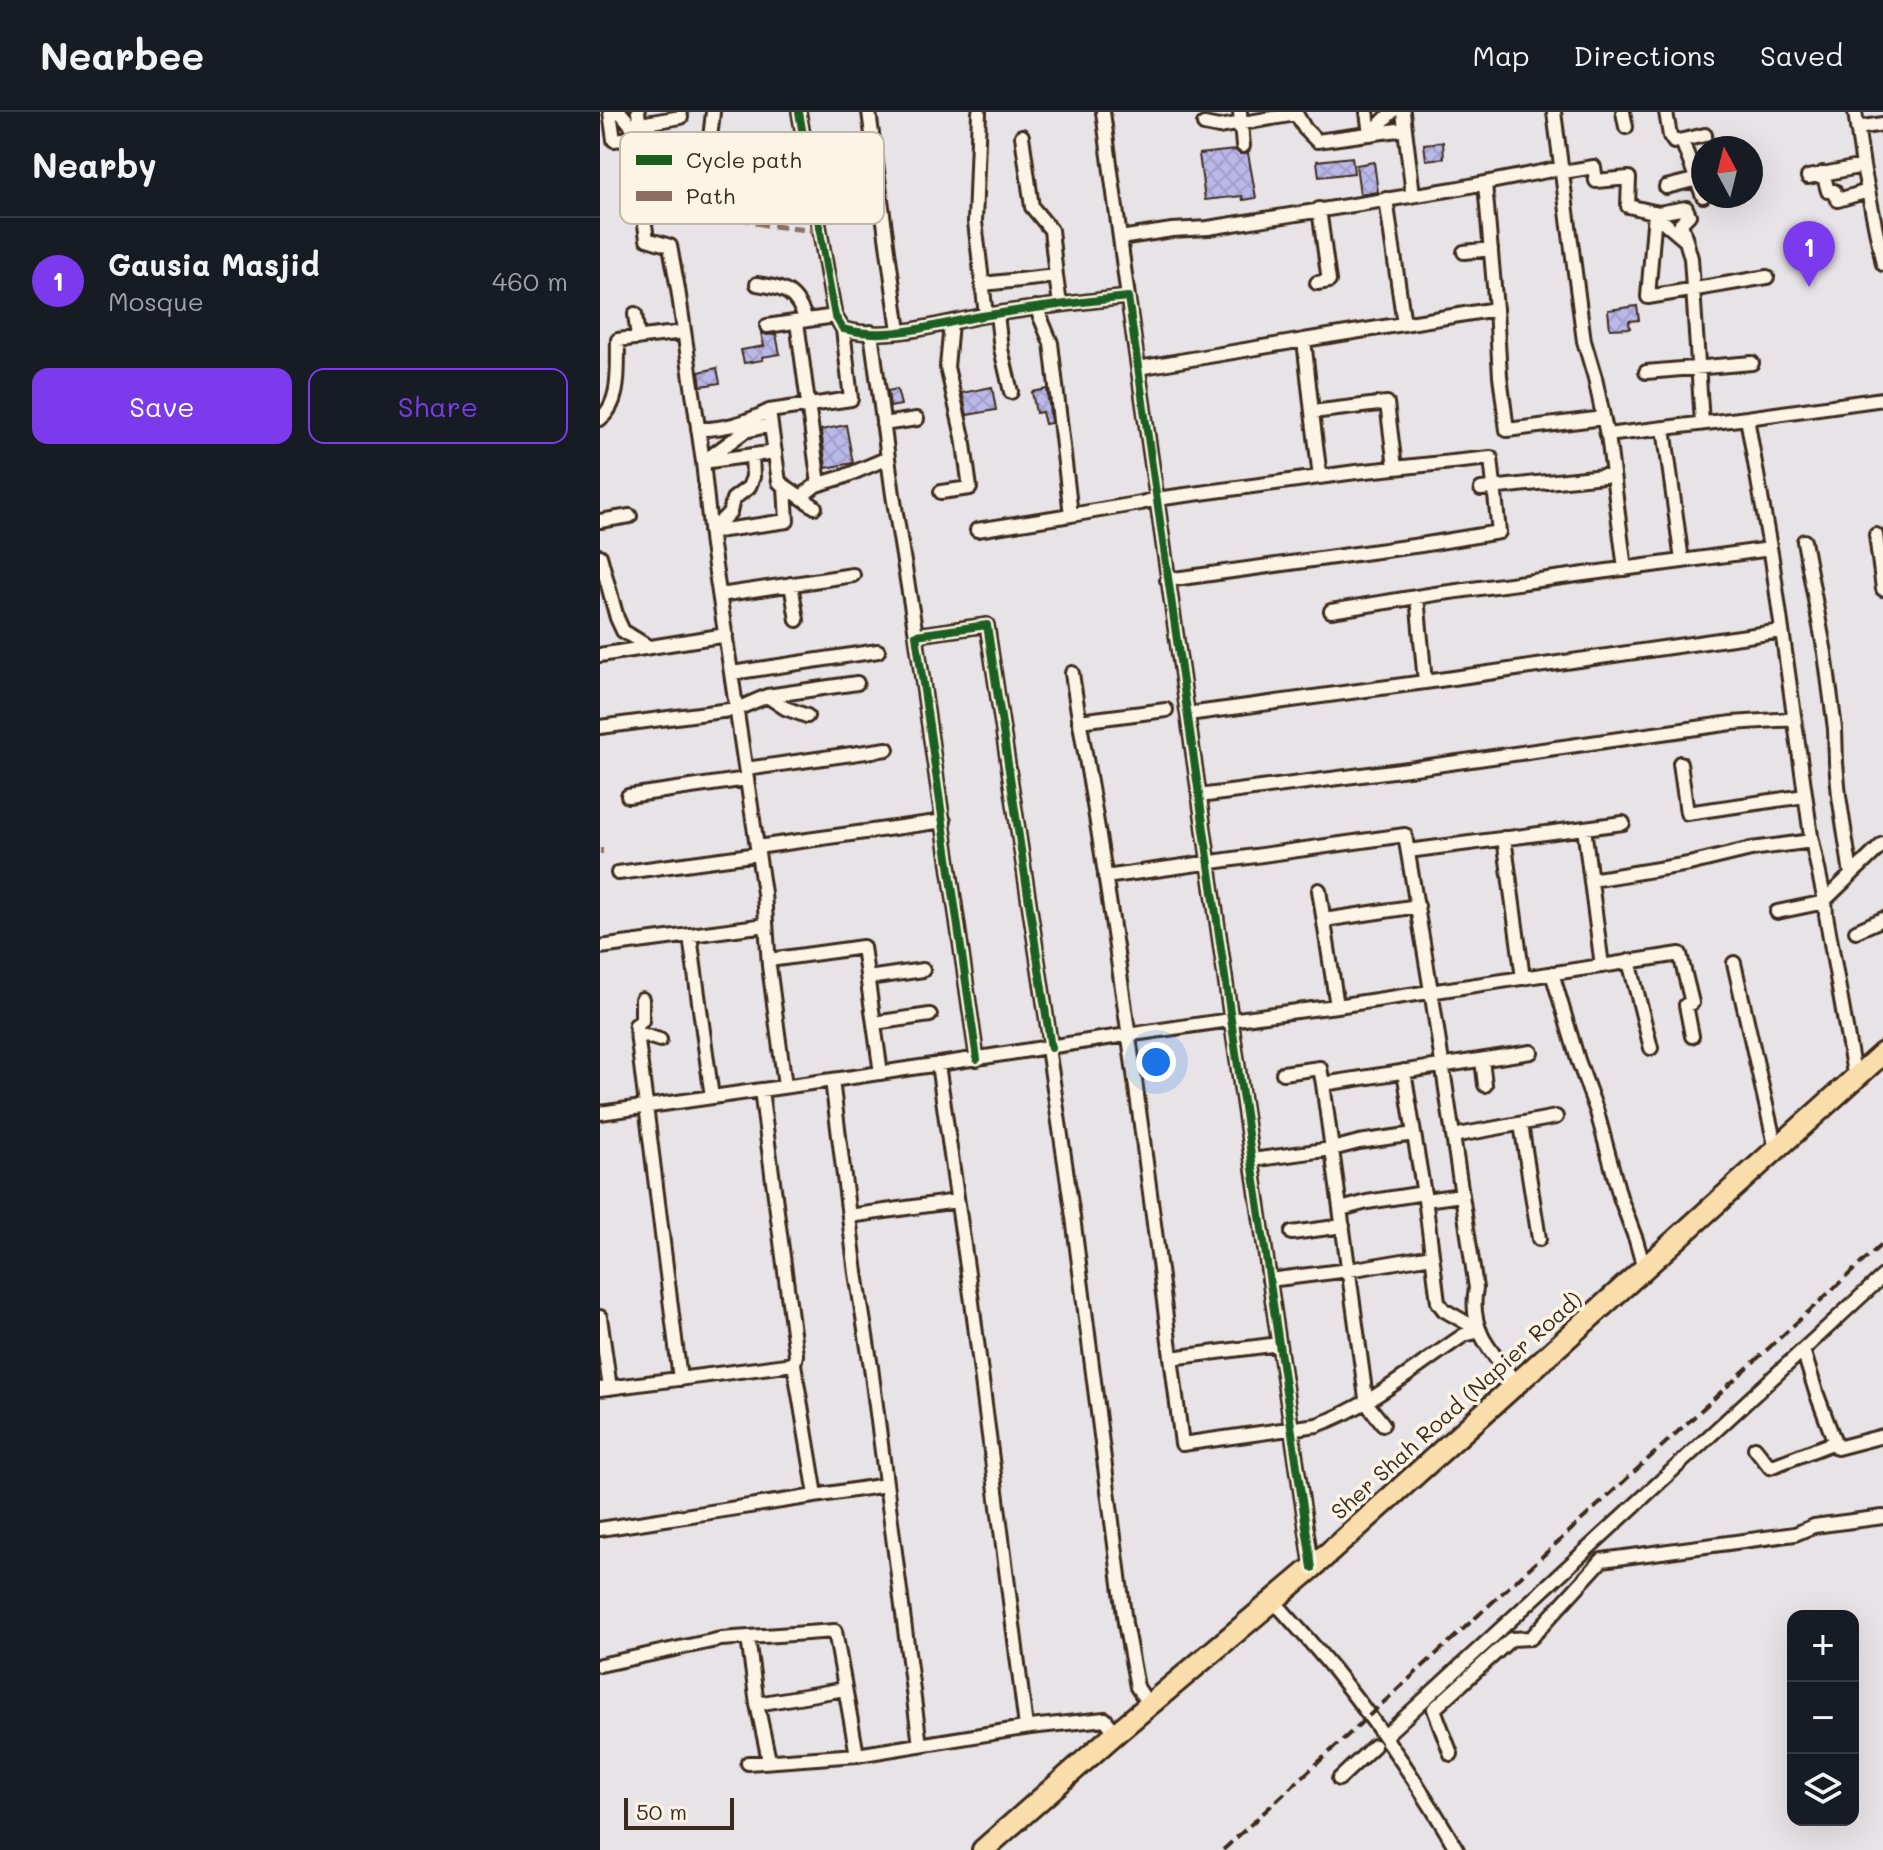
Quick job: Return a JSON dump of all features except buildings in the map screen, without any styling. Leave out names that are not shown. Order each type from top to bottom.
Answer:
[{"type":"main road","name":"Sher Shah Road (Napier Road)","points":[[983,1850],[1043,1806],[1276,1606],[1648,1272],[1776,1149],[1883,1053]]},
{"type":"main road","name":"Sher Shah Road (Napier Road)","points":[[1003,1850],[1116,1733],[1276,1606],[1312,1568],[1503,1404],[1517,1383],[1883,1069]]},
{"type":"street","points":[[610,112],[614,140],[620,136]]},
{"type":"street","points":[[620,112],[640,124],[681,117]]},
{"type":"street","points":[[710,132],[713,112]]},
{"type":"street","points":[[799,112],[803,132]]},
{"type":"street","points":[[869,112],[872,132]]},
{"type":"street","points":[[979,112],[975,222],[983,284],[1011,392]]},
{"type":"street","points":[[1103,112],[1167,580],[1312,1568]]},
{"type":"street","points":[[1367,112],[1370,134]]},
{"type":"street","points":[[1370,134],[1392,112]]},
{"type":"street","points":[[1403,112],[1411,170],[1411,196]]},
{"type":"street","points":[[1554,112],[1584,341],[1608,435],[1625,569]]},
{"type":"street","points":[[1623,112],[1626,127]]},
{"type":"street","points":[[1666,112],[1674,142],[1705,135]]},
{"type":"street","points":[[1855,112],[1883,262]]},
{"type":"street","points":[[1204,124],[1219,127],[1240,118],[1296,113],[1317,141],[1405,129]]},
{"type":"street","points":[[1240,118],[1243,146]]},
{"type":"street","points":[[1857,128],[1883,124]]},
{"type":"street","points":[[1022,136],[1032,207],[1051,230],[1060,304]]},
{"type":"street","points":[[1682,141],[1691,160]]},
{"type":"street","points":[[1808,177],[1863,166]]},
{"type":"street","points":[[1120,238],[1208,228],[1562,170],[1594,167],[1596,181],[1629,178],[1628,206],[1665,213],[1686,208],[1689,215],[1681,223],[1691,258],[1702,423]]},
{"type":"street","points":[[1823,173],[1828,191],[1834,191],[1838,200],[1869,193],[1883,194]]},
{"type":"street","points":[[1666,187],[1691,180]]},
{"type":"street","points":[[1485,184],[1507,430],[1603,418]]},
{"type":"street","points":[[1386,199],[1404,324]]},
{"type":"street","points":[[1317,283],[1329,281],[1319,209]]},
{"type":"street","points":[[1655,212],[1648,297],[1767,277]]},
{"type":"street","points":[[884,222],[899,331]]},
{"type":"street","points":[[1665,223],[1686,241]]},
{"type":"street","points":[[645,224],[647,239],[670,246],[684,332],[710,532],[758,851],[785,1086]]},
{"type":"street","points":[[698,429],[726,427],[769,411],[851,399],[843,329],[835,316],[819,224]]},
{"type":"street","points":[[1464,252],[1491,249]]},
{"type":"street","points":[[983,284],[1056,276]]},
{"type":"street","points":[[757,284],[782,289],[796,297],[802,321],[819,484]]},
{"type":"street","points":[[843,329],[857,333],[899,331],[1036,307],[1128,297]]},
{"type":"street","points":[[1036,307],[1051,343],[1071,515]]},
{"type":"street","points":[[1138,368],[1496,309]]},
{"type":"street","points":[[635,314],[638,338]]},
{"type":"street","points":[[767,326],[835,316]]},
{"type":"street","points":[[941,492],[970,488],[963,437],[947,367],[951,323]]},
{"type":"street","points":[[600,419],[609,412],[616,390],[618,340],[684,332]]},
{"type":"street","points":[[871,332],[977,1059]]},
{"type":"street","points":[[1304,340],[1320,477]]},
{"type":"street","points":[[1646,372],[1752,363]]},
{"type":"street","points":[[1608,435],[1883,399]]},
{"type":"street","points":[[1312,412],[1387,403],[1395,467]]},
{"type":"street","points":[[769,411],[779,482],[815,507]]},
{"type":"street","points":[[1747,418],[1770,549],[1812,841],[1855,1079]]},
{"type":"street","points":[[883,424],[917,419]]},
{"type":"street","points":[[703,462],[745,431],[771,425]]},
{"type":"street","points":[[1664,428],[1682,561]]},
{"type":"street","points":[[703,462],[775,452]]},
{"type":"street","points":[[710,532],[730,512],[733,499],[749,487],[753,477],[752,455]]},
{"type":"street","points":[[801,497],[816,485],[888,458]]},
{"type":"street","points":[[977,530],[1156,499],[1395,467],[1491,458],[1488,488],[1499,532],[1167,580]]},
{"type":"street","points":[[1488,488],[1613,475]]},
{"type":"street","points":[[710,532],[787,521],[785,487]]},
{"type":"street","points":[[600,521],[630,516]]},
{"type":"street","points":[[1876,535],[1883,589]]},
{"type":"street","points":[[1804,541],[1827,668],[1839,796],[1851,874]]},
{"type":"street","points":[[1331,611],[1770,549]]},
{"type":"street","points":[[600,556],[623,631],[649,647]]},
{"type":"street","points":[[720,595],[853,575]]},
{"type":"street","points":[[791,584],[797,620]]},
{"type":"street","points":[[1417,597],[1425,682]]},
{"type":"street","points":[[916,635],[987,625],[1050,1048],[1125,1623],[1137,1687],[1149,1705]]},
{"type":"street","points":[[1188,714],[1782,631]]},
{"type":"street","points":[[620,652],[628,635]]},
{"type":"street","points":[[600,655],[726,635]]},
{"type":"street","points":[[732,673],[878,651]]},
{"type":"street","points":[[1072,673],[1128,1035],[1182,1444],[1327,1421],[1367,1402],[1464,1335],[1480,1331]]},
{"type":"street","points":[[600,727],[737,709],[767,696],[857,683]]},
{"type":"street","points":[[767,696],[785,708],[807,716]]},
{"type":"street","points":[[1079,721],[1166,710]]},
{"type":"street","points":[[1199,796],[1732,723],[1794,719]]},
{"type":"street","points":[[628,796],[887,749]]},
{"type":"street","points":[[1680,763],[1687,813],[1805,796]]},
{"type":"street","points":[[618,873],[944,821]]},
{"type":"street","points":[[1408,851],[1623,823]]},
{"type":"street","points":[[1584,828],[1602,966]]},
{"type":"street","points":[[1105,877],[1405,835],[1476,1288],[1473,1304],[1475,1320],[1488,1347],[1517,1383]]},
{"type":"street","points":[[1504,838],[1523,978]]},
{"type":"street","points":[[1591,880],[1689,864],[1751,849],[1812,841]]},
{"type":"street","points":[[1777,912],[1825,902],[1883,844]]},
{"type":"street","points":[[1319,890],[1337,1006]]},
{"type":"street","points":[[1324,920],[1418,906]]},
{"type":"street","points":[[1856,931],[1883,919]]},
{"type":"street","points":[[600,947],[766,925]]},
{"type":"street","points":[[690,936],[712,1097]]},
{"type":"street","points":[[769,960],[863,947],[881,1073]]},
{"type":"street","points":[[600,1113],[1680,954],[1692,1003],[1686,1005],[1692,1036]]},
{"type":"street","points":[[1629,961],[1651,1048]]},
{"type":"street","points":[[1734,963],[1776,1149]]},
{"type":"street","points":[[868,978],[923,970]]},
{"type":"street","points":[[1552,973],[1597,1112],[1620,1197],[1648,1272]]},
{"type":"street","points":[[642,999],[642,1021],[636,1025],[680,1379]]},
{"type":"street","points":[[874,1023],[930,1015]]},
{"type":"street","points":[[637,1033],[660,1040]]},
{"type":"street","points":[[1323,1084],[1531,1052]]},
{"type":"street","points":[[1482,1060],[1485,1085]]},
{"type":"street","points":[[938,1064],[974,1316],[1026,1727]]},
{"type":"street","points":[[1283,1073],[1320,1068],[1367,1402],[1383,1424]]},
{"type":"street","points":[[1404,1071],[1438,1302],[1444,1310],[1480,1331]]},
{"type":"street","points":[[832,1080],[920,1745]]},
{"type":"street","points":[[761,1090],[796,1355],[794,1364],[816,1495]]},
{"type":"street","points":[[1453,1136],[1556,1117]]},
{"type":"street","points":[[1521,1124],[1539,1239]]},
{"type":"street","points":[[1252,1160],[1414,1134]]},
{"type":"street","points":[[1341,1209],[1367,1202],[1462,1195]]},
{"type":"street","points":[[849,1216],[957,1201]]},
{"type":"street","points":[[1292,1233],[1343,1226]]},
{"type":"street","points":[[1269,1280],[1432,1256]]},
{"type":"street","points":[[1388,1733],[1883,1276]]},
{"type":"street","points":[[600,1317],[605,1389],[794,1364]]},
{"type":"street","points":[[1171,1358],[1279,1344]]},
{"type":"street","points":[[1803,1350],[1837,1448],[1883,1436]]},
{"type":"street","points":[[1755,1448],[1770,1467],[1835,1442]]},
{"type":"street","points":[[600,1529],[886,1485]]},
{"type":"street","points":[[1451,1754],[1434,1709],[1511,1639],[1531,1638],[1602,1560],[1795,1534],[1814,1526],[1883,1517]]},
{"type":"street","points":[[1276,1606],[1333,1668],[1376,1725],[1432,1806],[1457,1850]]},
{"type":"street","points":[[600,1665],[721,1639],[835,1631],[857,1755]]},
{"type":"street","points":[[748,1638],[769,1760]]},
{"type":"street","points":[[757,1704],[845,1689]]},
{"type":"street","points":[[748,1763],[857,1755],[1026,1727],[1105,1719],[1116,1733]]},
{"type":"street","points":[[1339,1779],[1374,1746]]},
{"type":"railway","points":[[1223,1850],[1883,1243]]},
{"type":"marked path","points":[[764,224],[820,231]]},
{"type":"cycle path","points":[[799,112],[803,132]]},
{"type":"cycle path","points":[[819,224],[835,316],[843,329],[878,333],[913,330],[1000,313],[1128,297],[1312,1568]]},
{"type":"cycle path","points":[[977,1059],[916,635],[987,625],[1051,1048]]},
{"type":"place","name":"Gausia Masjid","points":[[1809,287]]}]
